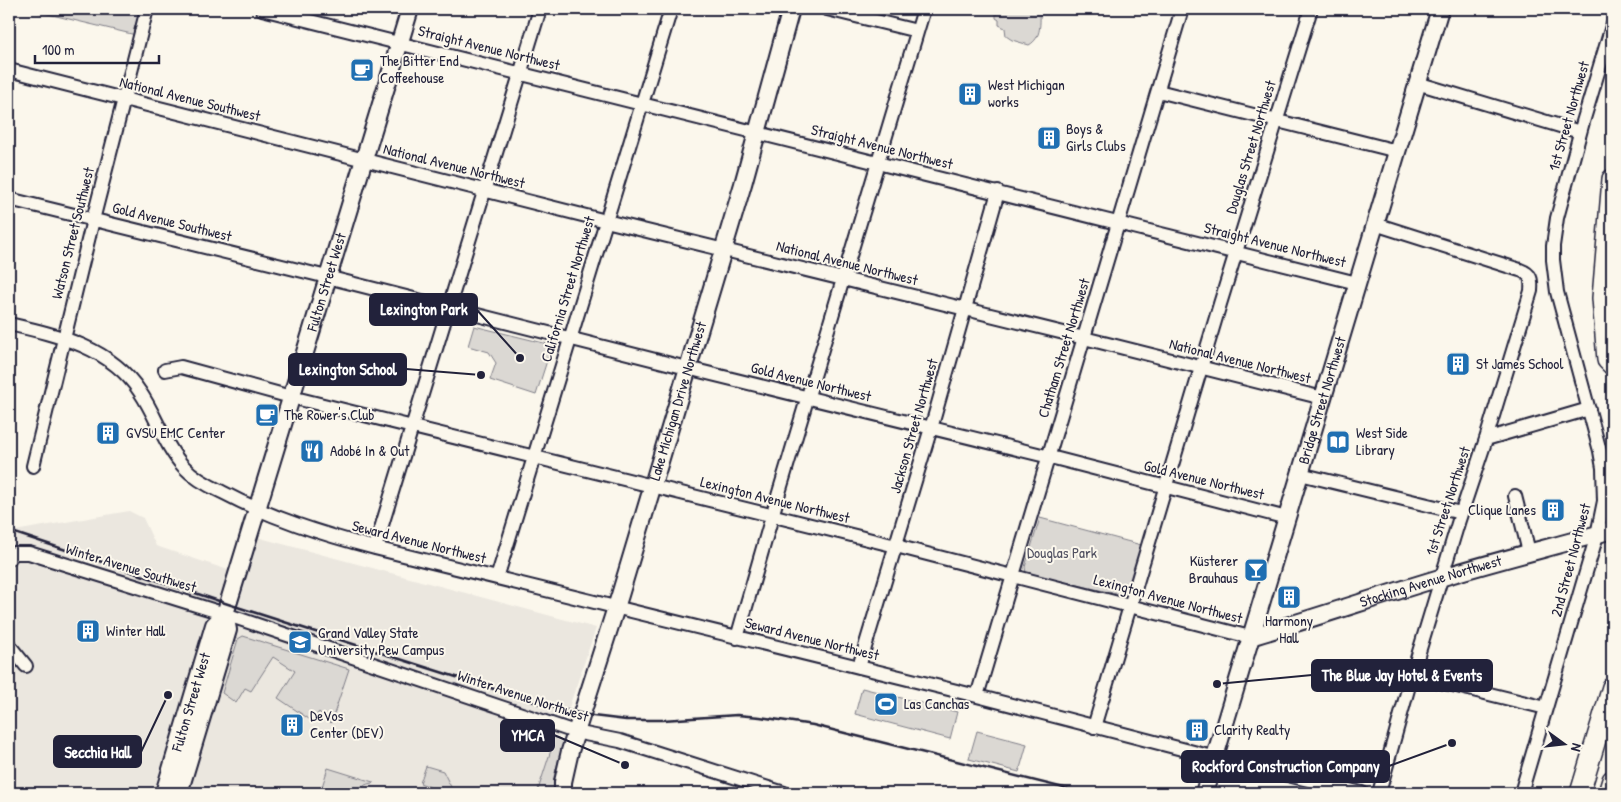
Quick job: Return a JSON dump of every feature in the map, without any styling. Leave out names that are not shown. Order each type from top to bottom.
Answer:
[{"type":"highway","points":[[1612,179],[1602,298],[1607,360],[1612,365]]},
{"type":"highway","points":[[1612,252],[1610,279],[1612,336]]},
{"type":"highway","points":[[1580,793],[1612,687]]},
{"type":"highway","points":[[1608,793],[1612,780]]},
{"type":"main road","name":"Fulton Street West","points":[[179,793],[228,630],[225,614],[410,9]]},
{"type":"main road","name":"Lake Michigan Drive Northwest","points":[[563,793],[564,773],[575,732],[617,607],[723,250],[791,9]]},
{"type":"main road","name":"Bridge Street Northwest","points":[[1204,793],[1440,9]]},
{"type":"main road","name":"Stocking Avenue Northwest","points":[[1250,638],[1441,578],[1605,532]]},
{"type":"main road","name":"Fulton Street West","points":[[164,793],[214,625],[225,614]]},
{"type":"street","name":"Watson Street Southwest","points":[[33,466],[147,9]]},
{"type":"street","points":[[375,548],[540,9]]},
{"type":"street","name":"California Street Northwest","points":[[497,578],[670,9]]},
{"type":"street","points":[[827,9],[917,31]]},
{"type":"street","points":[[737,638],[924,9]]},
{"type":"street","name":"Chatham Street Northwest","points":[[977,696],[1182,9]]},
{"type":"street","name":"Douglas Street Northwest","points":[[1094,727],[1311,9]]},
{"type":"street","name":"Straight Avenue Northwest","points":[[270,10],[1357,283]]},
{"type":"street","name":"1st Street Northwest","points":[[1554,274],[1555,232],[1580,132],[1612,26]]},
{"type":"street","name":"National Avenue Southwest","points":[[9,70],[363,159]]},
{"type":"street","points":[[1417,83],[1580,132]]},
{"type":"street","points":[[1158,91],[1397,151]]},
{"type":"street","name":"National Avenue Northwest","points":[[363,159],[484,191],[1323,398]]},
{"type":"street","name":"Jackson Street Northwest","points":[[859,667],[896,546],[998,192]]},
{"type":"street","name":"Gold Avenue Southwest","points":[[9,199],[327,277]]},
{"type":"street","name":"1st Street Northwest","points":[[1375,224],[1526,272],[1530,277],[1531,290],[1441,578],[1379,793]]},
{"type":"street","name":"2nd Street Northwest","points":[[1521,793],[1546,708],[1605,532],[1604,481],[1600,451],[1554,274]]},
{"type":"street","name":"Gold Avenue Northwest","points":[[327,277],[687,368],[1048,456],[1287,518]]},
{"type":"street","name":"Seward Avenue Northwest","points":[[9,324],[65,338],[97,353],[122,370],[140,391],[167,442],[184,467],[208,485],[256,509],[310,530],[375,548],[1362,793]]},
{"type":"street","name":"Lexington Avenue Northwest","points":[[165,370],[181,367],[291,397],[896,546],[1250,638]]},
{"type":"street","points":[[1486,438],[1589,409]]},
{"type":"street","points":[[1300,474],[1461,513]]},
{"type":"street","points":[[1515,496],[1529,552]]},
{"type":"street","name":"Winter Avenue Southwest","points":[[9,560],[14,553],[29,553],[225,614]]},
{"type":"street","name":"Winter Avenue Northwest","points":[[225,614],[575,732],[620,741],[784,793]]},
{"type":"street","points":[[9,645],[26,666]]},
{"type":"street","points":[[1412,675],[1546,708]]},
{"type":"shaded area","name":"Grand Valley State University Pew Campus","points":[[129,511],[143,518],[156,546],[237,573],[249,535],[596,628],[552,757],[547,793],[9,793],[9,532]]},
{"type":"green space","points":[[27,9],[147,9],[140,36]]},
{"type":"green space","points":[[999,9],[1040,9],[1038,34],[1033,42],[1029,45],[1012,40],[1006,36],[1005,28],[999,25],[999,20],[996,18],[996,11]]},
{"type":"green space","points":[[474,326],[552,345],[536,395],[490,380],[496,363],[489,352],[468,346]]},
{"type":"green space","name":"Douglas Park","points":[[1040,518],[1145,546],[1130,597],[1026,573],[1025,567]]},
{"type":"green space","points":[[243,636],[349,669],[331,723],[319,712],[312,721],[278,698],[295,671],[273,657],[251,691],[245,688],[236,703],[222,693],[238,639]]},
{"type":"green space","points":[[862,688],[957,712],[950,739],[855,714]]},
{"type":"green space","points":[[977,731],[1027,744],[1019,772],[969,759]]},
{"type":"green space","points":[[548,736],[560,739],[563,743],[554,777],[554,793],[537,793],[552,747],[545,744]]},
{"type":"green space","points":[[426,766],[443,771],[454,793],[429,793],[430,787],[420,783]]},
{"type":"green space","points":[[328,768],[373,783],[363,786],[357,793],[320,793]]},
{"type":"railway","points":[[9,531],[228,604],[547,706],[593,716],[626,720],[663,720],[737,715],[813,725],[1084,793]]},
{"type":"place","name":"The Bitter End Coffeehouse","points":[[362,70]]},
{"type":"place","name":"West Michigan works","points":[[970,94]]},
{"type":"place","name":"Boys & Girls Clubs","points":[[1049,138]]},
{"type":"place","name":"Lexington Park","points":[[520,358]]},
{"type":"place","name":"St James School","points":[[1458,364]]},
{"type":"place","name":"Lexington School","points":[[481,375]]},
{"type":"place","name":"The Rower's Club","points":[[267,415]]},
{"type":"place","name":"GVSU EMC Center","points":[[108,433]]},
{"type":"place","name":"West Side Library","points":[[1338,442]]},
{"type":"place","name":"Adobé In & Out","points":[[312,451]]},
{"type":"place","name":"Clique Lanes","points":[[1553,510]]},
{"type":"place","name":"Küsterer Brauhaus","points":[[1256,570]]},
{"type":"place","name":"Harmony Hall","points":[[1289,597]]},
{"type":"place","name":"Winter Hall","points":[[88,631]]},
{"type":"place","name":"Grand Valley State University Pew Campus","points":[[300,642]]},
{"type":"place","name":"The Blue Jay Hotel & Events","points":[[1217,684]]},
{"type":"place","name":"Secchia Hall","points":[[168,695]]},
{"type":"place","name":"Las Canchas","points":[[886,704]]},
{"type":"place","name":"DeVos Center (DEV)","points":[[292,725]]},
{"type":"place","name":"Clarity Realty","points":[[1197,730]]},
{"type":"place","name":"Rockford Construction Company","points":[[1452,743]]},
{"type":"place","name":"YMCA","points":[[625,765]]}]
